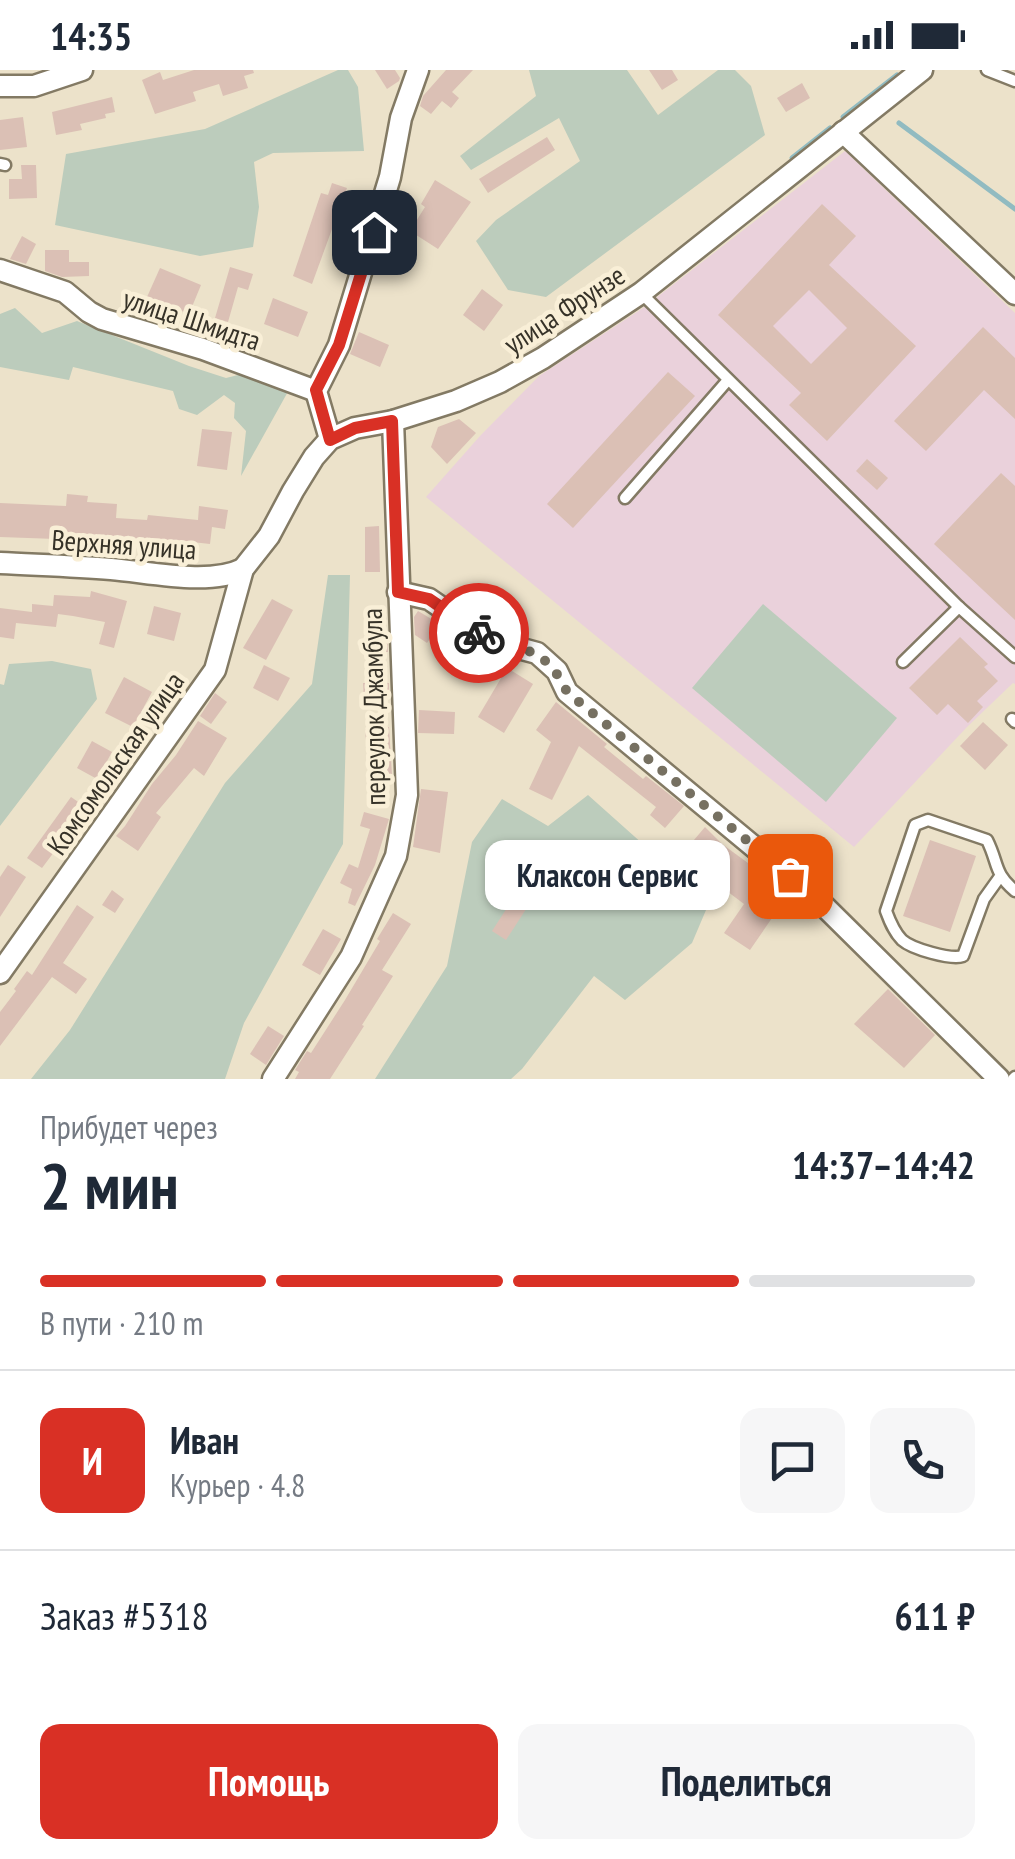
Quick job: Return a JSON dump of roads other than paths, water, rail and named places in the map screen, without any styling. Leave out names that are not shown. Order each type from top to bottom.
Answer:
[{"type":"street","points":[[0,86],[34,86],[82,70]]},
{"type":"street","points":[[243,570],[269,536],[314,457],[330,440],[316,390],[339,345],[390,177],[401,118],[418,70]]},
{"type":"street","name":"улица Фрунзе","points":[[330,440],[355,428],[456,402],[543,358],[641,292],[922,70]]},
{"type":"street","points":[[843,132],[1015,294]]},
{"type":"street","name":"улица Шмидта","points":[[0,270],[65,292],[102,319],[203,349],[316,390]]},
{"type":"street","name":"переулок Джамбула","points":[[274,1079],[351,957],[396,856],[407,795],[392,421]]},
{"type":"street","name":"Верхняя улица","points":[[0,563],[195,578],[224,577],[243,570]]},
{"type":"street","name":"Комсомольская улица","points":[[0,973],[215,670],[243,570]]},
{"type":"street","points":[[398,592],[429,599],[496,642],[536,653],[557,671],[567,692],[818,900],[999,1079]]},
{"type":"lane","points":[[987,70],[1015,81]]},
{"type":"lane","points":[[641,292],[1015,658]]},
{"type":"lane","points":[[626,498],[728,380]]},
{"type":"lane","points":[[903,662],[959,606]]},
{"type":"lane","points":[[999,878],[984,899],[963,956],[954,959],[905,943],[890,924],[886,911],[915,825],[928,820],[987,840],[999,878],[1015,892]]},
{"type":"waterway","points":[[843,117],[897,75]]},
{"type":"waterway","points":[[899,123],[1015,209]]},
{"type":"waterway","points":[[792,158],[830,128]]},
{"type":"place","name":"Клаксон Сервис","points":[[790,876]]}]
